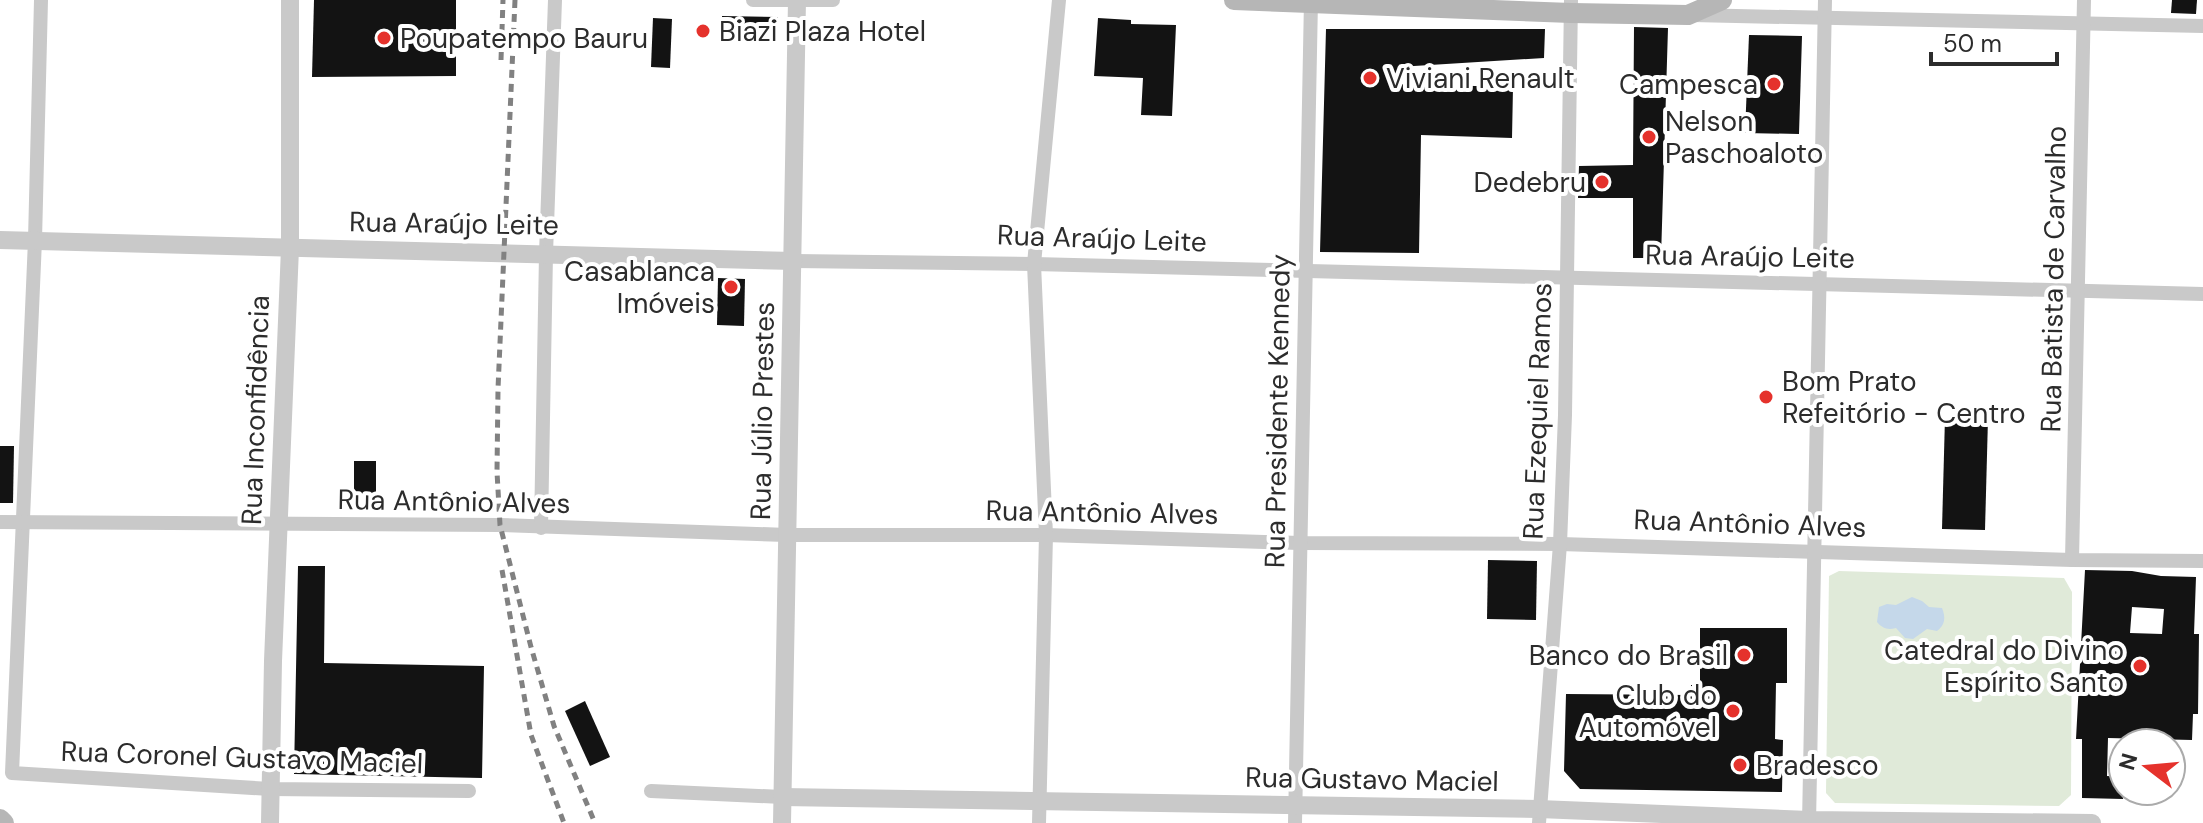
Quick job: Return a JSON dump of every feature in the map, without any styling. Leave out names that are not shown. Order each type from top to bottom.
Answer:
[{"type":"main road","points":[[1234,0],[1571,7],[1688,15],[1722,0]]},
{"type":"street","points":[[23,522],[41,0]]},
{"type":"street","name":"Rua Inconfidência","points":[[270,823],[290,248],[290,0]]},
{"type":"street","points":[[541,528],[555,0]]},
{"type":"street","points":[[753,0],[833,0]]},
{"type":"street","name":"Rua Júlio Prestes","points":[[782,823],[797,0]]},
{"type":"street","points":[[1039,823],[1046,535],[1034,264],[1059,0]]},
{"type":"street","points":[[1809,822],[1825,0]]},
{"type":"street","name":"Rua Batista de Carvalho","points":[[2072,560],[2084,0]]},
{"type":"street","name":"Rua Presidente Kennedy","points":[[1295,815],[1311,2]]},
{"type":"street","name":"Rua Ezequiel Ramos","points":[[1539,816],[1560,544],[1571,7]]},
{"type":"street","points":[[1688,15],[2203,26]]},
{"type":"street","name":"Rua Araújo Leite","points":[[0,240],[2203,294]]},
{"type":"street","name":"Rua Antônio Alves","points":[[0,522],[500,525],[787,535],[1046,535],[1299,543],[1560,544],[2072,560],[2203,561]]},
{"type":"street","name":"Rua Coronel Gustavo Maciel","points":[[23,522],[12,773],[270,789],[469,791]]},
{"type":"street","name":"Rua Gustavo Maciel","points":[[651,791],[1039,802],[1295,815],[2092,823]]},
{"type":"green space","points":[[1839,571],[2064,578],[2072,592],[2071,795],[2059,806],[1835,803],[1826,793],[1829,576]]},
{"type":"water","points":[[1912,597],[1929,607],[1942,608],[1944,621],[1937,631],[1927,629],[1913,639],[1905,638],[1896,628],[1886,628],[1877,622],[1879,607],[1896,605]]},
{"type":"building","name":"Poupatempo Bauru","points":[[314,0],[456,0],[456,76],[312,77]]},
{"type":"building","points":[[2172,0],[2197,0],[2196,14],[2171,13]]},
{"type":"building","points":[[722,16],[778,17],[777,36],[722,35]]},
{"type":"building","points":[[653,18],[672,19],[670,68],[651,67]]},
{"type":"building","points":[[1098,18],[1131,20],[1131,24],[1176,25],[1172,116],[1141,115],[1143,78],[1094,76]]},
{"type":"building","name":"Nelson Paschoaloto","points":[[1634,27],[1668,28],[1661,258],[1633,258],[1633,198],[1578,198],[1579,166],[1633,165]]},
{"type":"building","points":[[1326,29],[1545,29],[1544,58],[1398,67],[1399,84],[1513,87],[1512,138],[1421,135],[1419,253],[1320,252]]},
{"type":"building","name":"Campesca","points":[[1749,35],[1802,36],[1799,134],[1745,133]]},
{"type":"building","points":[[718,278],[745,279],[744,326],[717,325]]},
{"type":"building","points":[[1945,417],[1988,418],[1985,530],[1942,529]]},
{"type":"building","points":[[0,446],[14,446],[13,503],[0,503]]},
{"type":"building","points":[[354,461],[376,461],[376,505],[354,505]]},
{"type":"building","points":[[1488,560],[1537,561],[1536,620],[1487,619]]},
{"type":"building","points":[[298,566],[325,566],[324,663],[484,666],[482,778],[294,774]]},
{"type":"building","points":[[2085,570],[2196,577],[2194,634],[2199,634],[2198,714],[2193,714],[2192,740],[2187,740],[2187,727],[2107,727],[2107,799],[2082,798],[2082,739],[2076,739]],"holes":[[[2132,607],[2164,609],[2162,634],[2130,633]]]},
{"type":"building","points":[[1700,628],[1787,628],[1787,683],[1776,683],[1775,739],[1783,740],[1782,792],[1580,789],[1564,771],[1566,694],[1691,695],[1691,685],[1700,685]]},
{"type":"building","points":[[585,701],[610,757],[590,766],[565,711]]},
{"type":"railway","points":[[501,60],[503,0]]},
{"type":"railway","points":[[515,0],[498,389],[500,525],[554,726],[595,823]]},
{"type":"railway","points":[[502,570],[531,735],[564,823]]},
{"type":"place","name":"Biazi Plaza Hotel","points":[[703,31]]},
{"type":"place","name":"Poupatempo Bauru","points":[[384,38]]},
{"type":"place","name":"Viviani Renault","points":[[1370,78]]},
{"type":"place","name":"Campesca","points":[[1774,84]]},
{"type":"place","name":"Nelson Paschoaloto","points":[[1649,137]]},
{"type":"place","name":"Dedebru","points":[[1602,182]]},
{"type":"place","name":"Casablanca Imóveis","points":[[731,287]]},
{"type":"place","name":"Bom Prato Refeitório - Centro","points":[[1766,397]]},
{"type":"place","name":"Banco do Brasil","points":[[1744,655]]},
{"type":"place","name":"Catedral do Divino Espírito Santo","points":[[2140,666]]},
{"type":"place","name":"Club do Automóvel","points":[[1733,711]]},
{"type":"place","name":"Bradesco","points":[[1740,765]]}]
